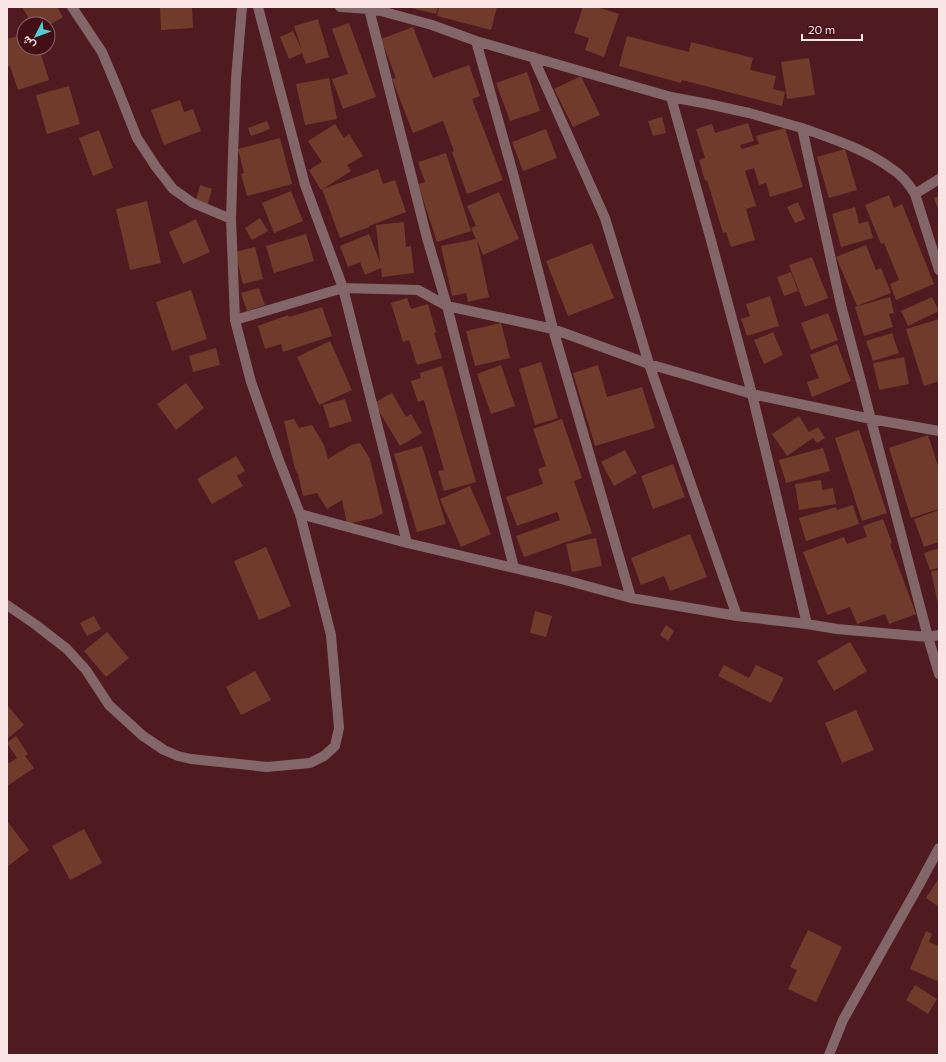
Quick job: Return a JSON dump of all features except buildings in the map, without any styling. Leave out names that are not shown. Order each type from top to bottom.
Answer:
[{"type":"street","points":[[72,7],[102,52],[137,138],[156,167],[173,189],[193,203],[231,219]]},
{"type":"street","points":[[7,605],[36,625],[66,649],[86,670],[109,705],[143,736],[164,750],[178,756],[191,759],[267,768],[310,763],[324,756],[335,746],[339,728],[331,635],[300,514],[251,382],[235,320],[231,219],[234,132],[242,7]]},
{"type":"street","points":[[258,7],[305,185],[343,288],[407,543]]},
{"type":"street","points":[[340,7],[382,9],[476,41],[671,97],[749,113],[802,128],[856,149],[892,169],[908,184],[915,194],[939,270]]},
{"type":"street","points":[[370,8],[427,238],[447,306],[514,568]]},
{"type":"street","points":[[476,41],[514,177],[553,328],[631,598]]},
{"type":"street","points":[[533,57],[605,218],[649,364],[737,616]]},
{"type":"street","points":[[671,97],[752,394],[807,624]]},
{"type":"street","points":[[802,128],[841,305],[939,674]]},
{"type":"street","points":[[915,194],[939,179]]},
{"type":"street","points":[[235,320],[343,288],[418,290],[447,306],[553,328],[649,364],[752,394],[871,419],[939,431]]},
{"type":"street","points":[[300,514],[407,543],[565,580],[631,598],[737,616],[837,629],[928,637],[939,635]]},
{"type":"street","points":[[829,1055],[843,1020],[939,848]]}]
